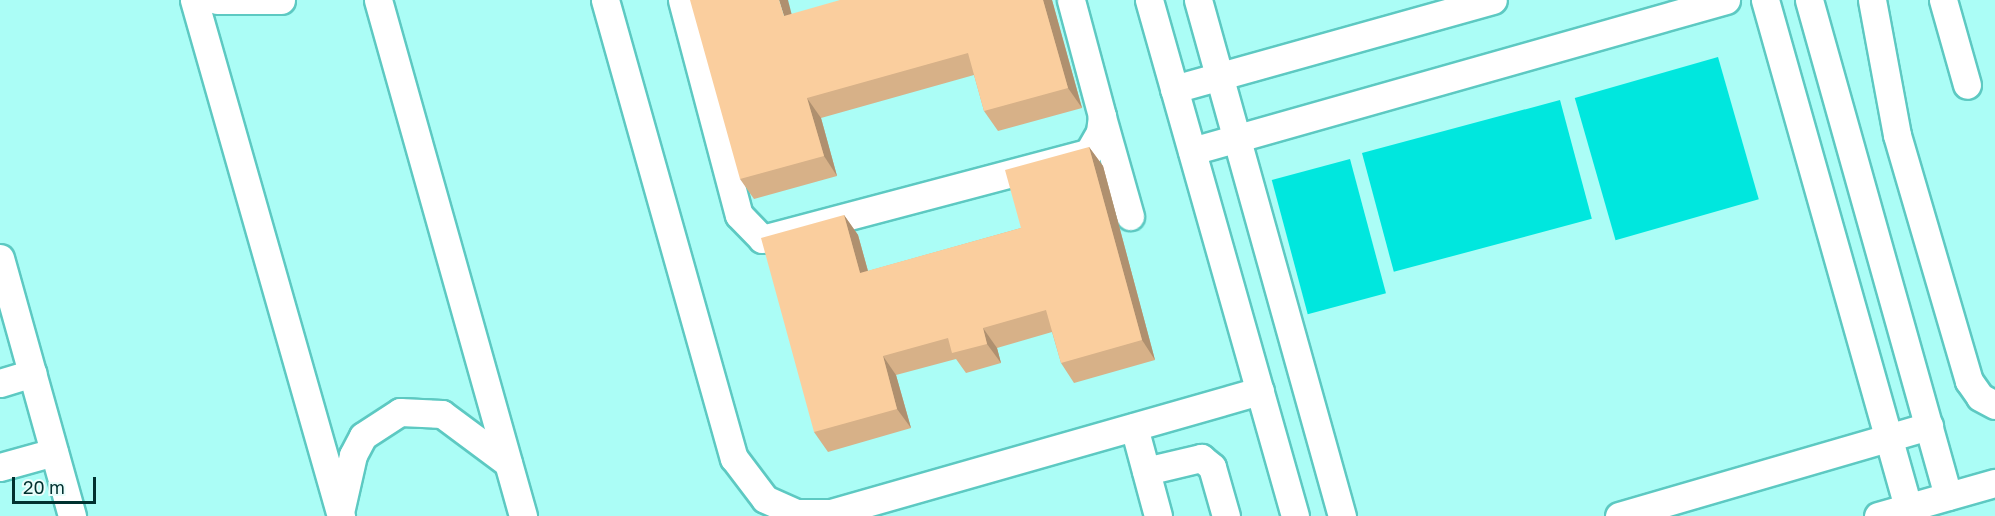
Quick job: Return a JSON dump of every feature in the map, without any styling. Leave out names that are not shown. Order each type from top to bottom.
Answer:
[{"type":"street","points":[[194,0],[340,514]]},
{"type":"street","points":[[217,0],[281,0]]},
{"type":"street","points":[[378,0],[523,516]]},
{"type":"street","points":[[605,0],[734,458],[765,498],[797,513],[831,513],[1260,392]]},
{"type":"street","points":[[682,0],[739,215],[762,239],[1076,158],[1095,144],[1102,116]]},
{"type":"street","points":[[1071,0],[1130,216]]},
{"type":"street","points":[[1149,0],[1295,516]]},
{"type":"street","points":[[1198,0],[1342,516]]},
{"type":"street","points":[[1174,89],[1493,0]]},
{"type":"street","points":[[1192,151],[1726,0]]},
{"type":"street","points":[[1765,0],[1908,507]]},
{"type":"street","points":[[1809,0],[1948,496]]},
{"type":"street","points":[[1872,0],[1897,135],[1969,381],[1980,397],[1995,405]]},
{"type":"street","points":[[1943,0],[1967,86]]},
{"type":"street","points":[[0,258],[5,299],[32,374],[72,516]]},
{"type":"street","points":[[0,383],[32,374]]},
{"type":"street","points":[[340,514],[353,455],[363,436],[400,412],[442,414],[508,463]]},
{"type":"street","points":[[1619,516],[1929,426]]},
{"type":"street","points":[[1134,427],[1158,516]]},
{"type":"street","points":[[0,467],[54,452]]},
{"type":"street","points":[[1146,471],[1201,458],[1212,467],[1226,516]]},
{"type":"street","points":[[1878,516],[1995,483]]},
{"type":"shaded area","points":[[1718,57],[1759,199],[1616,240],[1575,98]]},
{"type":"shaded area","points":[[1560,100],[1592,219],[1394,272],[1362,153]]},
{"type":"shaded area","points":[[1350,159],[1386,293],[1308,314],[1272,180]]},
{"type":"building","points":[[690,0],[779,0],[784,16],[840,0],[1043,0],[1068,88],[984,111],[968,53],[807,98],[824,156],[740,179]]},
{"type":"building","points":[[1089,147],[1142,340],[1061,363],[1046,310],[983,328],[987,344],[952,353],[948,338],[883,356],[897,409],[814,432],[761,238],[844,215],[860,273],[1021,228],[1005,170]]}]
